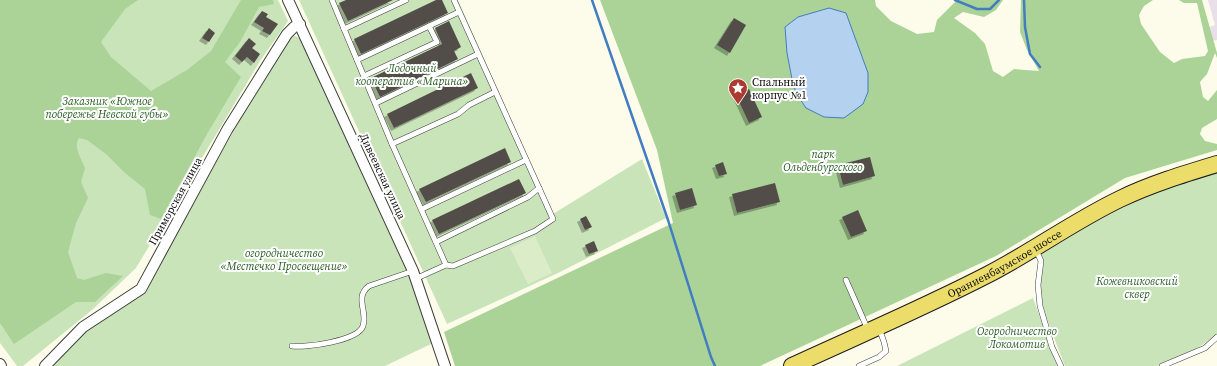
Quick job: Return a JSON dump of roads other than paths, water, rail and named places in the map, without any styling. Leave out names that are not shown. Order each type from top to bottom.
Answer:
[{"type":"main road","name":"Ораниенбаумское шоссе","points":[[792,366],[987,275],[1120,199],[1160,182],[1217,164]]},
{"type":"street","name":"Дивеевская улица","points":[[288,0],[414,275],[445,366]]},
{"type":"street","name":"Приморская улица","points":[[45,366],[83,327],[141,289],[231,124],[287,34],[294,27],[300,24]]},
{"type":"lane","points":[[332,0],[392,144],[446,265]]},
{"type":"lane","points":[[344,29],[406,0]]},
{"type":"lane","points":[[292,346],[308,346],[335,341],[359,333],[363,327],[364,320],[362,299],[365,289],[369,286],[414,275],[446,265],[453,266],[535,230],[553,220],[454,0]]},
{"type":"lane","points":[[357,60],[459,12]]},
{"type":"lane","points":[[364,76],[436,42],[429,26]]},
{"type":"lane","points":[[376,103],[478,54]]},
{"type":"lane","points":[[392,144],[458,114],[469,105],[495,92]]},
{"type":"lane","points":[[422,210],[526,160]]},
{"type":"lane","points":[[436,242],[528,197],[539,188]]},
{"type":"lane","points":[[1035,248],[1041,262],[1038,285],[1040,306],[1052,347],[1061,366]]},
{"type":"lane","points":[[846,280],[873,328],[882,335],[886,351],[880,357],[859,366]]},
{"type":"lane","points":[[1162,366],[1205,348],[1217,337]]},
{"type":"water","points":[[829,8],[846,13],[868,73],[868,92],[863,104],[844,118],[824,117],[806,108],[796,93],[787,53],[785,27],[798,17]]},
{"type":"waterway","points":[[592,0],[668,220],[715,366]]},
{"type":"waterway","points":[[955,0],[977,9],[990,9],[999,0]]},
{"type":"waterway","points":[[1024,0],[1025,27],[1030,54],[1040,67]]},
{"type":"place","name":"Спальный корпус №1","points":[[738,105]]},
{"type":"park label","name":"Лодочный кооператив «Марина»","points":[[412,74]]},
{"type":"park label","name":"Заказник «Южное побережье Невской губы»","points":[[107,107]]},
{"type":"park label","name":"парк Ольденбургского","points":[[823,160]]},
{"type":"park label","name":"огородничество «Местечко Просвещение»","points":[[284,259]]},
{"type":"park label","name":"Кожевниковский сквер","points":[[1137,287]]},
{"type":"park label","name":"Огородничество Локомотив","points":[[1017,337]]}]
